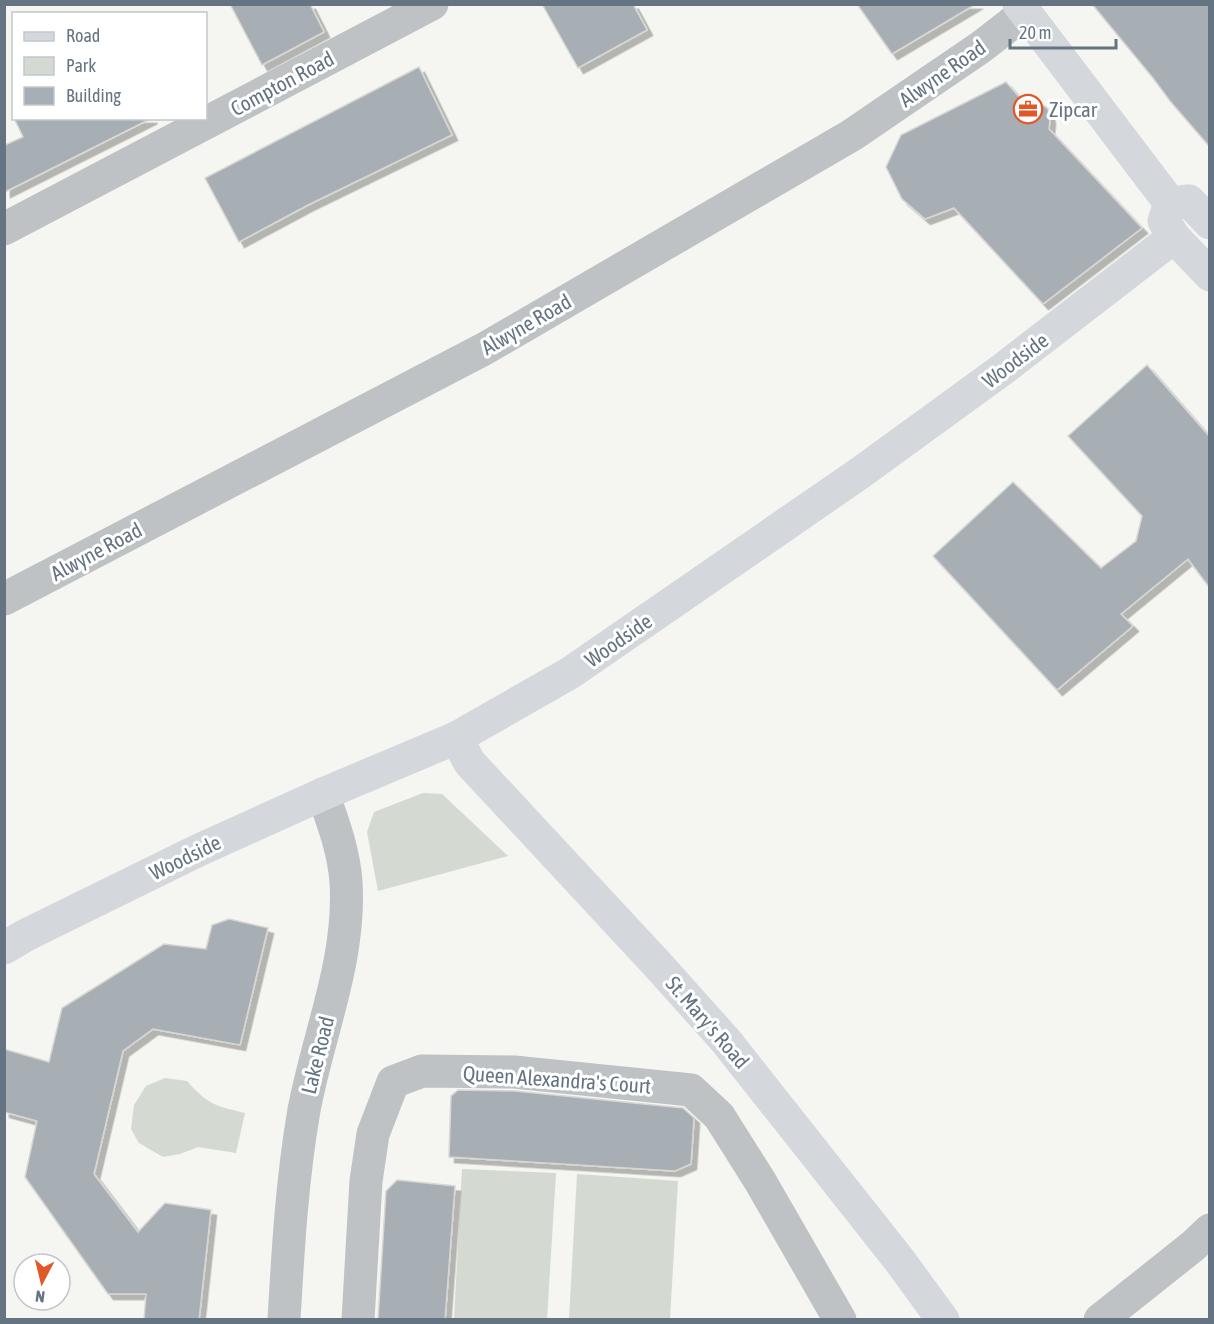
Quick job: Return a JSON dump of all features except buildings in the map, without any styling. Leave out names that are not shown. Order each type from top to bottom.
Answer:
[{"type":"street","name":"Compton Road","points":[[4,229],[432,4]]},
{"type":"street","points":[[1022,8],[1170,203]]},
{"type":"street","name":"Alwyne Road","points":[[4,599],[484,349],[852,135],[981,47],[1022,8]]},
{"type":"street","points":[[1170,203],[1189,201],[1207,214]]},
{"type":"street","points":[[1170,203],[1164,221],[1174,237],[1209,274]]},
{"type":"street","name":"Woodside","points":[[4,948],[199,850],[456,738],[570,672],[860,473],[1003,369],[1174,237]]},
{"type":"street","name":"St. Mary's Road","points":[[456,738],[470,763],[726,1041],[900,1261],[943,1320]]},
{"type":"street","name":"Lake Road","points":[[284,1320],[293,1176],[305,1108],[344,943],[346,881],[338,840],[323,794]]},
{"type":"street","name":"Queen Alexandra's Court","points":[[358,1320],[366,1181],[373,1134],[393,1082],[422,1071],[514,1072],[691,1090],[719,1116],[760,1181],[840,1320]]},
{"type":"street","points":[[1100,1320],[1193,1246],[1209,1230]]},
{"type":"green space","points":[[423,793],[442,794],[508,856],[378,891],[367,832],[374,812]]},
{"type":"green space","points":[[165,1078],[187,1081],[207,1100],[245,1113],[236,1153],[198,1147],[163,1157],[139,1143],[131,1129],[134,1105],[146,1086]]},
{"type":"green space","points":[[462,1169],[556,1173],[547,1319],[454,1319]]},
{"type":"green space","points":[[577,1174],[678,1181],[670,1319],[569,1319]]},
{"type":"place","name":"Zipcar","points":[[1028,109]]}]
